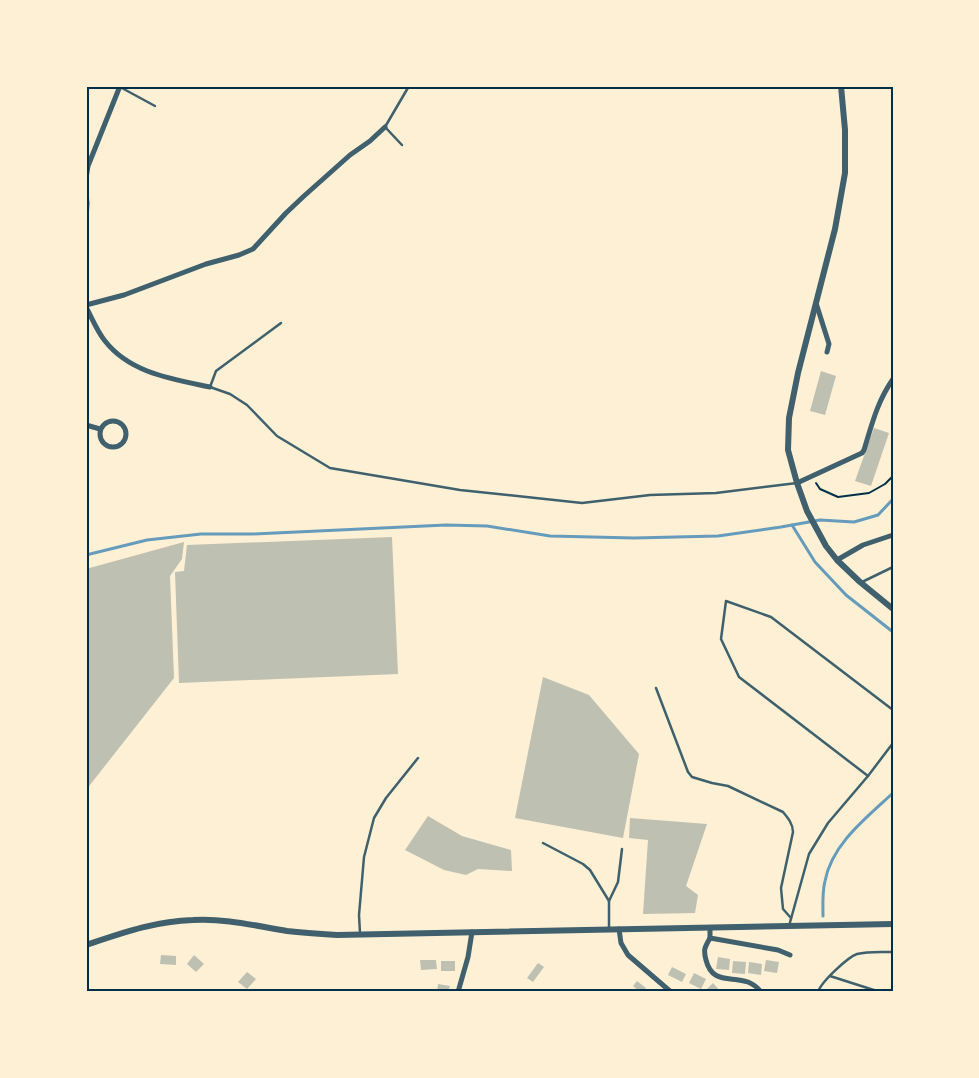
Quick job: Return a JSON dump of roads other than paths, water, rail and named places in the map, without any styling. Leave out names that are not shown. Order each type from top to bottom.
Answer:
[{"type":"street","points":[[841,86],[846,130],[845,173],[836,229],[798,373],[789,418],[788,450],[807,511],[826,546],[837,560],[860,582],[893,609]]},
{"type":"street","points":[[86,178],[88,166],[120,87]]},
{"type":"street","points":[[210,388],[163,377],[136,366],[121,357],[105,341],[86,306],[124,295],[206,264],[253,249],[304,196],[350,155],[370,142],[385,127]]},
{"type":"street","points":[[86,194],[86,219]]},
{"type":"street","points":[[816,302],[829,344],[827,352]]},
{"type":"street","points":[[797,483],[862,453],[877,406],[893,379]]},
{"type":"street","points":[[111,420],[120,422],[125,428],[126,437],[121,445],[108,446],[100,437],[100,429],[106,422],[111,420]]},
{"type":"street","points":[[86,425],[100,429]]},
{"type":"street","points":[[837,560],[863,544],[893,535]]},
{"type":"street","points":[[86,945],[142,927],[195,920],[239,922],[285,931],[337,935],[893,924]]},
{"type":"street","points":[[710,928],[710,938],[704,951],[707,964],[715,976],[748,982],[761,992]]},
{"type":"street","points":[[618,929],[620,943],[628,955],[671,992]]},
{"type":"street","points":[[458,992],[468,957],[472,932]]},
{"type":"street","points":[[710,938],[778,950],[790,955]]},
{"type":"lane","points":[[402,146],[385,127],[409,86]]},
{"type":"lane","points":[[120,87],[155,106]]},
{"type":"lane","points":[[281,323],[216,371],[210,388],[230,394],[247,405],[277,436],[330,468],[460,490],[582,503],[650,495],[716,493],[797,483]]},
{"type":"lane","points":[[860,582],[893,567]]},
{"type":"lane","points":[[868,776],[739,678],[721,639],[726,601],[771,617],[893,710]]},
{"type":"lane","points":[[656,688],[688,772],[692,777],[728,786],[783,812],[789,819],[793,826],[793,832],[782,888],[784,909],[791,918]]},
{"type":"lane","points":[[789,926],[809,854],[828,823],[893,743]]},
{"type":"lane","points":[[360,934],[359,915],[364,857],[374,818],[386,798],[418,758]]},
{"type":"lane","points":[[542,843],[583,864],[590,870],[609,901]]},
{"type":"lane","points":[[609,930],[609,901],[618,882],[622,849]]},
{"type":"lane","points":[[817,991],[830,976],[856,954],[893,952]]},
{"type":"lane","points":[[830,976],[880,992]]},
{"type":"waterway","points":[[86,555],[147,540],[201,534],[252,534],[446,525],[487,526],[550,536],[634,538],[718,536],[820,520],[854,522],[878,515],[893,499]]},
{"type":"waterway","points":[[792,525],[815,562],[846,595],[893,632]]},
{"type":"waterway","points":[[823,916],[824,885],[835,855],[851,832],[893,793]]}]
